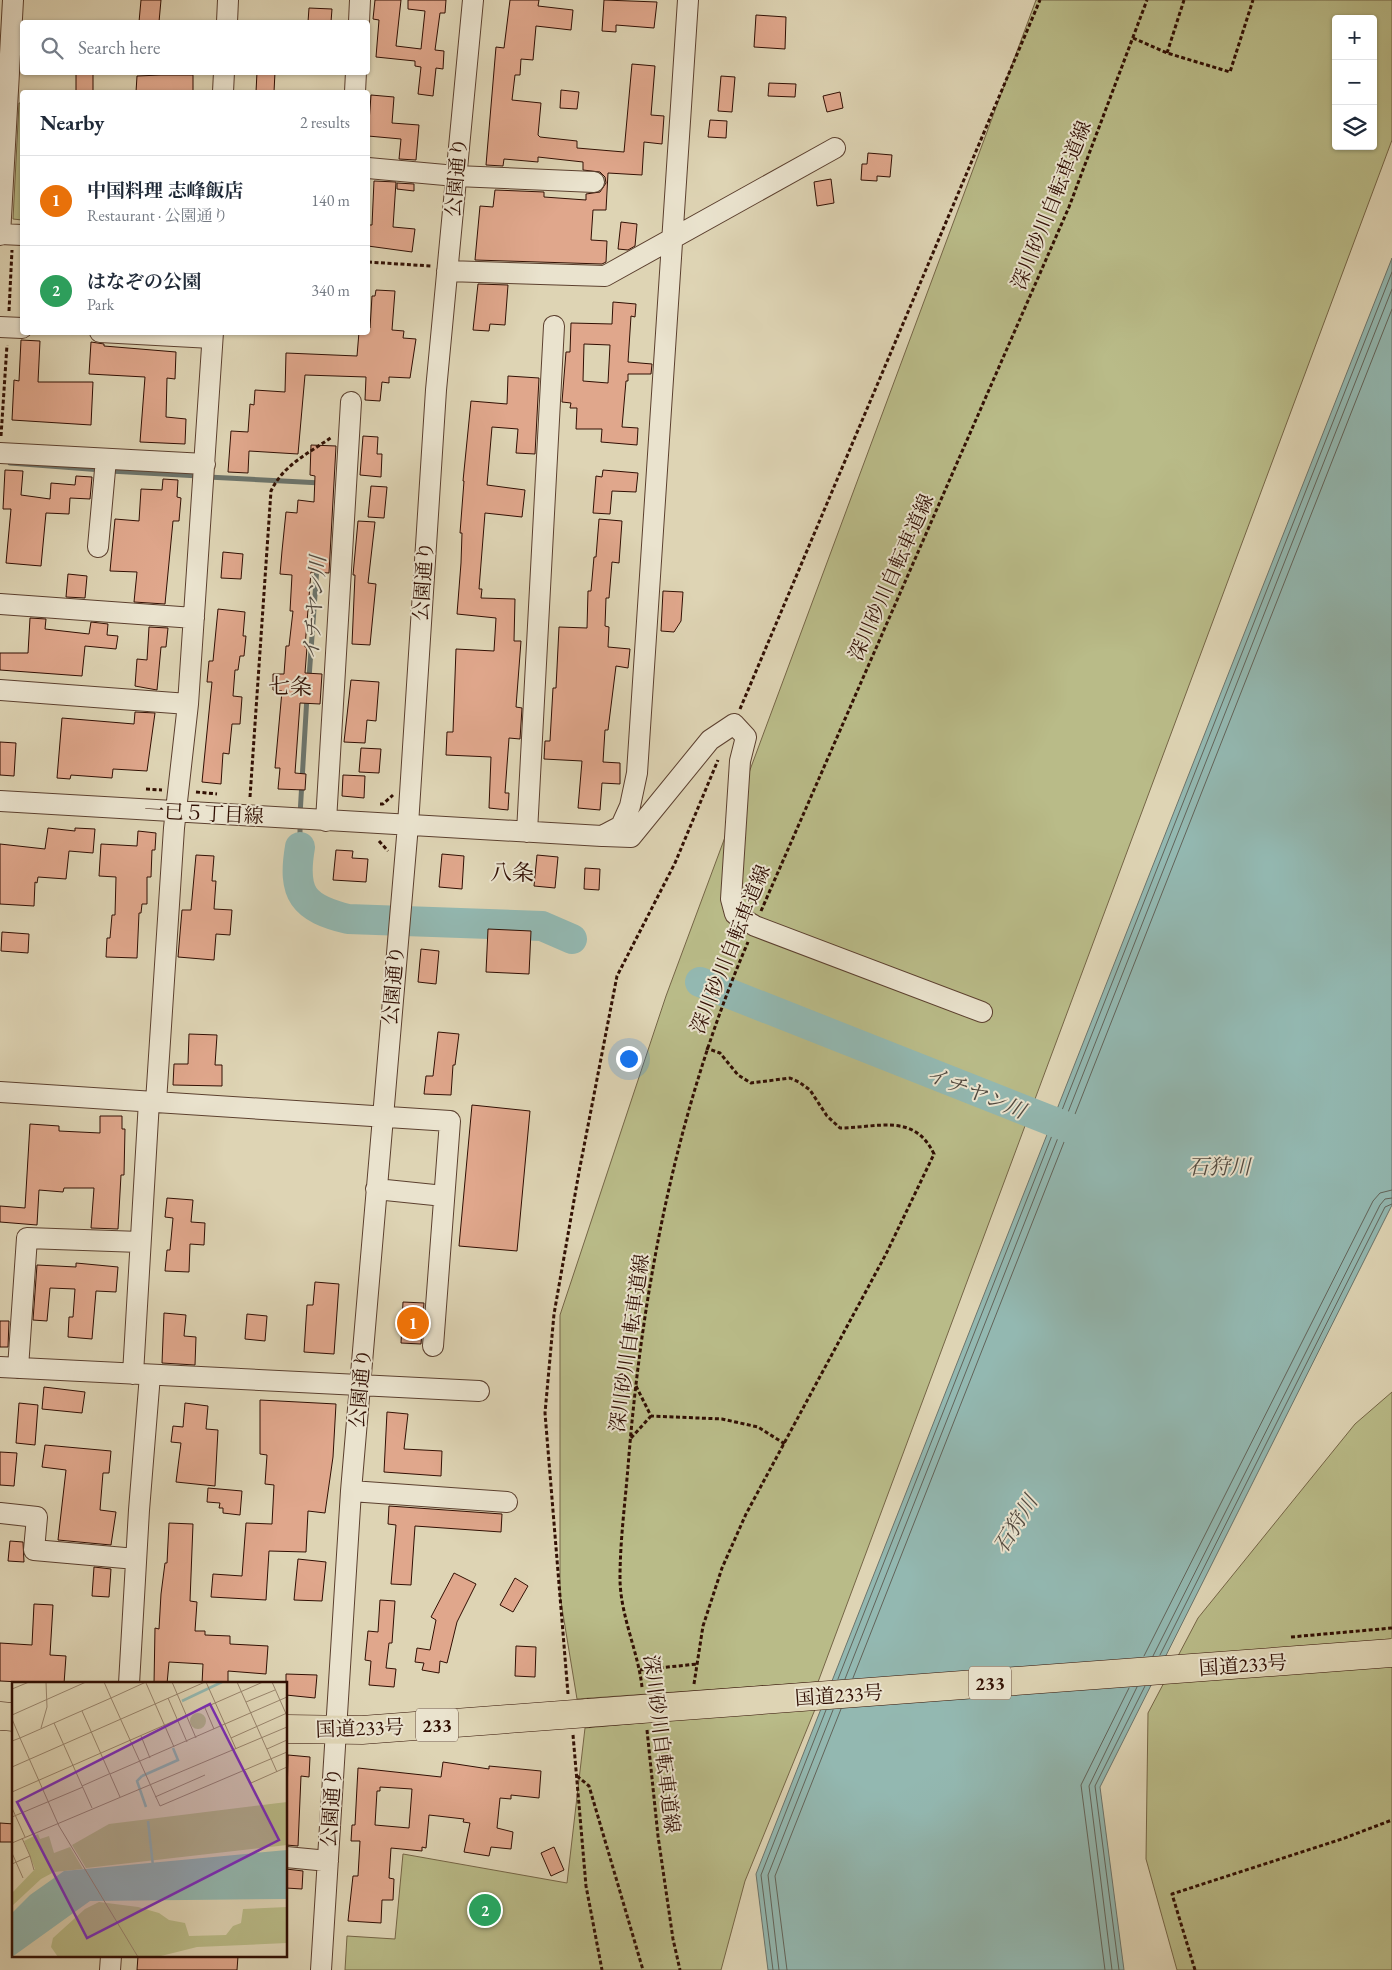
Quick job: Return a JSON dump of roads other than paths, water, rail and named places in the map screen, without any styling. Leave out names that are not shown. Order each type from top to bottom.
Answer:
[{"type":"highway","name":"国道233号","points":[[288,1729],[337,1731],[1392,1654]]},
{"type":"street","points":[[9,234],[4,94],[17,55],[14,0]]},
{"type":"street","points":[[227,20],[228,0]]},
{"type":"street","points":[[359,20],[360,0]]},
{"type":"street","name":"公園通り","points":[[321,1970],[351,1491],[408,824],[428,511],[440,268],[456,176],[473,0]]},
{"type":"street","points":[[602,836],[621,826],[630,806],[637,773],[674,236],[688,0]]},
{"type":"street","points":[[223,90],[224,75]]},
{"type":"street","points":[[355,90],[356,75]]},
{"type":"street","points":[[440,268],[605,276],[835,148]]},
{"type":"street","points":[[370,168],[456,176],[594,182]]},
{"type":"street","points":[[527,832],[554,326]]},
{"type":"street","points":[[129,1682],[136,1559],[141,1374],[140,1242],[188,704],[213,336],[185,335]]},
{"type":"street","points":[[326,821],[351,402]]},
{"type":"street","points":[[0,453],[204,464]]},
{"type":"street","points":[[98,547],[106,459]]},
{"type":"street","points":[[0,604],[194,618]]},
{"type":"street","points":[[0,690],[188,704]]},
{"type":"street","name":"一已５丁目線","points":[[0,801],[631,837],[710,740],[734,724],[746,737],[740,760],[731,899],[735,914],[755,926],[982,1012]]},
{"type":"street","points":[[0,1092],[450,1121],[432,1346]]},
{"type":"street","points":[[376,1189],[444,1196]]},
{"type":"street","points":[[140,1242],[26,1238],[9,1367],[360,1387],[479,1391]]},
{"type":"street","points":[[351,1491],[508,1502]]},
{"type":"street","points":[[0,1514],[37,1517],[34,1550],[136,1559]]},
{"type":"street","points":[[288,1858],[328,1861]]},
{"type":"water","name":"石狩川","points":[[1392,258],[1392,1205],[1100,1787],[1124,1970],[768,1970],[756,1874]]},
{"type":"waterway","name":"イチヤン川","points":[[10,463],[102,470]]},
{"type":"waterway","name":"イチヤン川","points":[[110,471],[199,476]]},
{"type":"waterway","name":"イチヤン川","points":[[208,477],[321,483]]},
{"type":"waterway","name":"イチヤン川","points":[[309,678],[317,567]]},
{"type":"waterway","name":"イチヤン川","points":[[300,815],[307,696]]},
{"type":"waterway","name":"イチヤン川","points":[[300,824],[300,847]]},
{"type":"waterway","name":"イチヤン川","points":[[300,847],[298,863],[300,888],[311,904],[333,915],[348,919],[542,926],[572,939]]},
{"type":"waterway","name":"イチヤン川","points":[[700,982],[1090,1136]]},
{"type":"place","name":"中国料理 志峰飯店","points":[[413,1323]]},
{"type":"place","name":"はなぞの公園","points":[[485,1910]]},
{"type":"district","name":"七条","points":[[290,686]]},
{"type":"district","name":"八条","points":[[512,872]]}]
